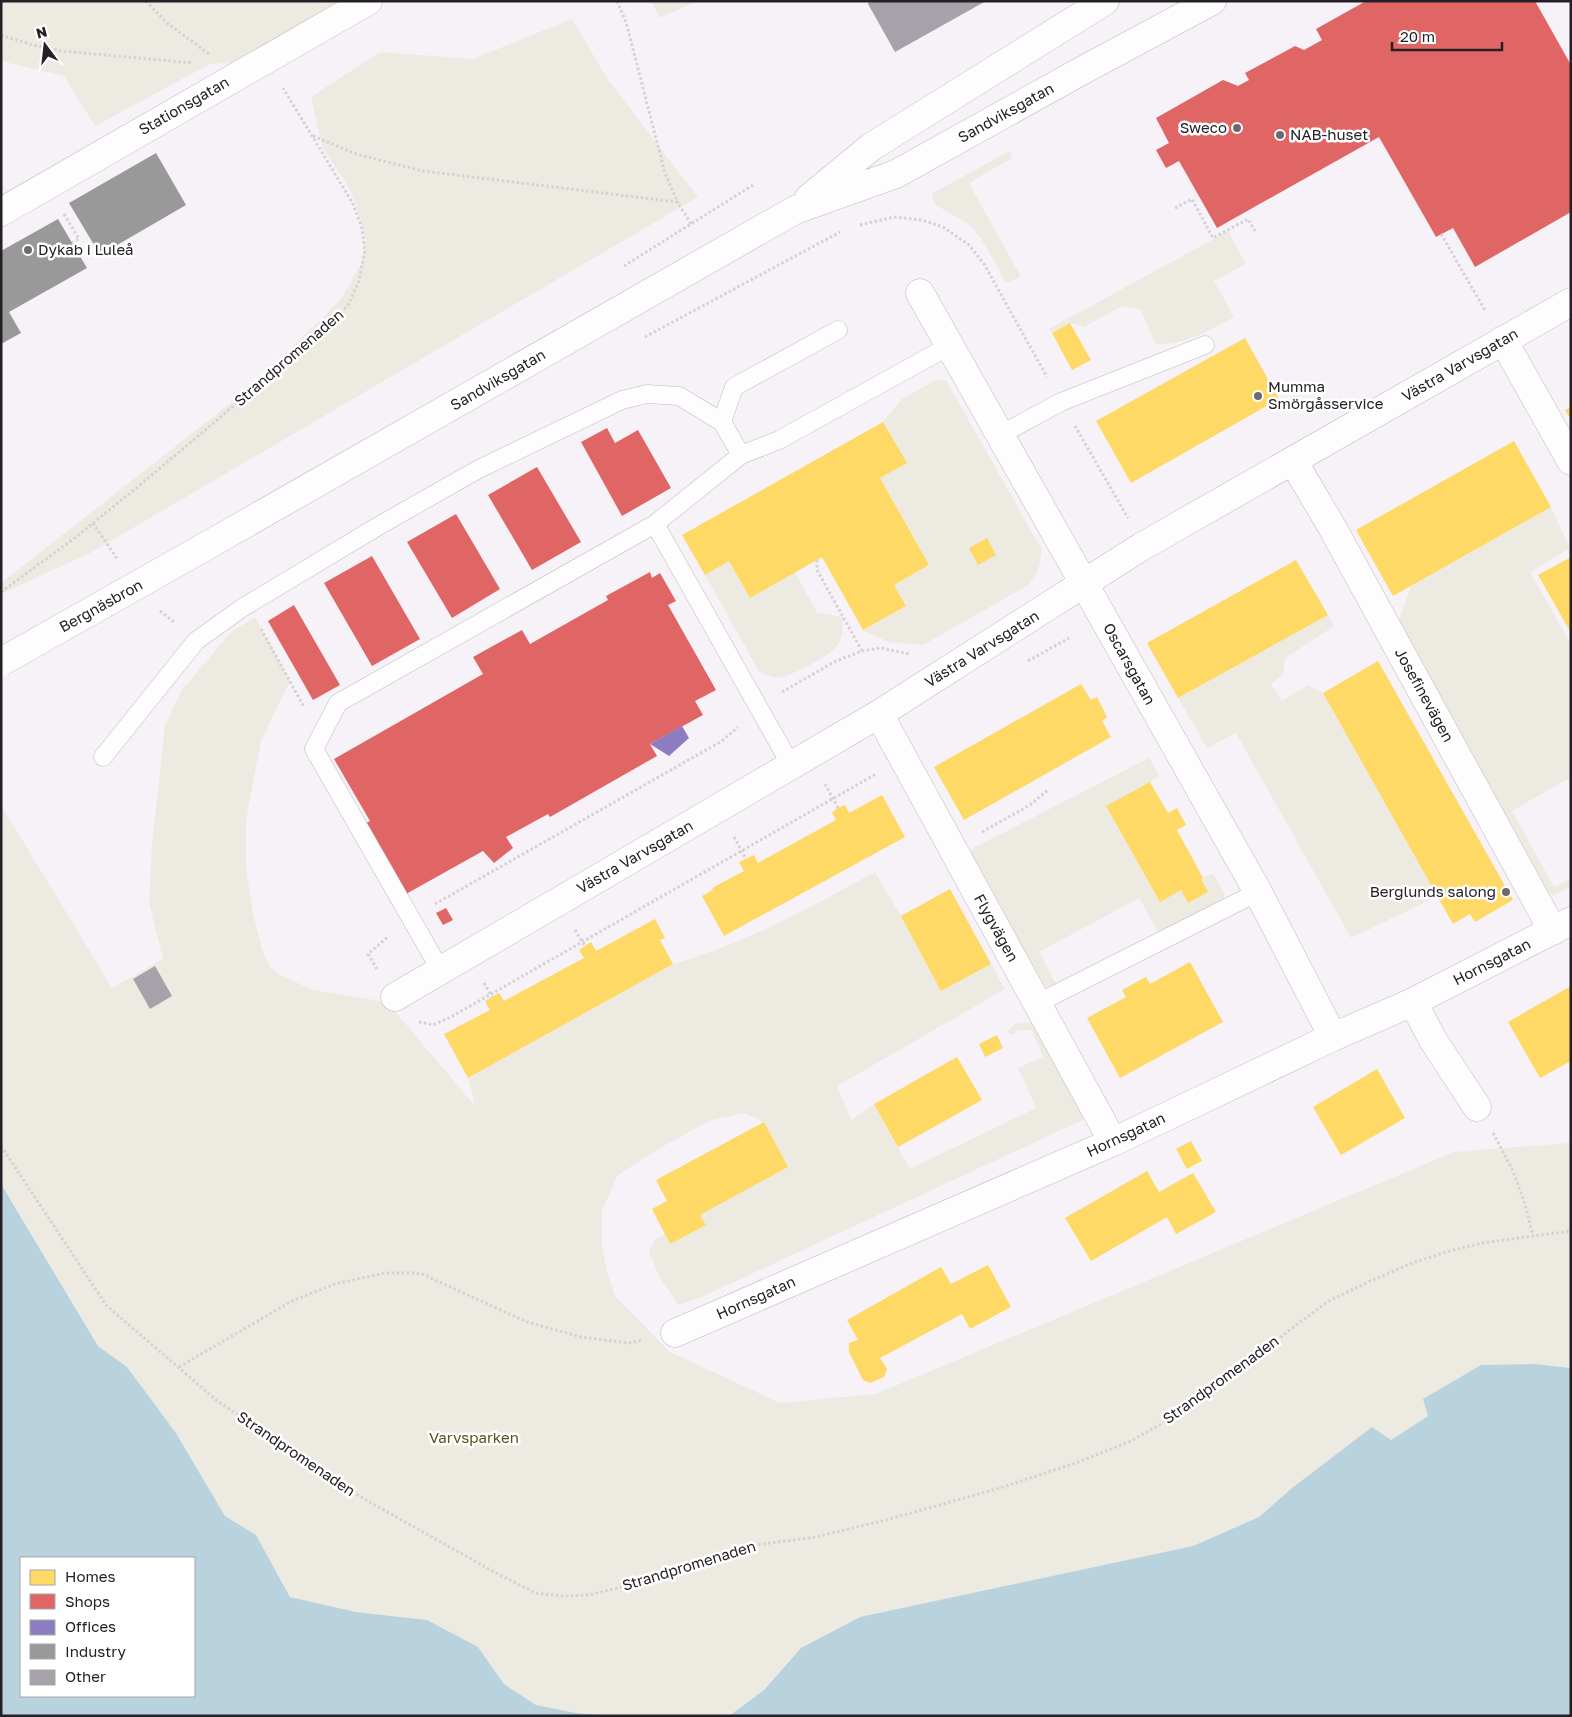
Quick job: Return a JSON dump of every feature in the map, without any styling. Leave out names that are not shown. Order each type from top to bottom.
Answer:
[{"type":"street","name":"Stationsgatan","points":[[1,212],[236,68],[368,1]]},
{"type":"street","name":"Sandviksgatan","points":[[201,549],[795,210],[871,147],[1105,1]]},
{"type":"street","name":"Sandviksgatan","points":[[795,210],[896,174],[1212,1]]},
{"type":"street","name":"Oscarsgatan","points":[[920,293],[1258,892],[1334,1037]]},
{"type":"street","name":"Västra Varvsgatan","points":[[395,997],[879,714],[1141,548],[1571,302]]},
{"type":"street","points":[[1503,340],[1571,461]]},
{"type":"street","name":"Josefinevägen","points":[[1293,460],[1562,926]]},
{"type":"street","name":"Bergnäsbron","points":[[1,662],[201,549]]},
{"type":"street","name":"Flygvägen","points":[[879,714],[1114,1142]]},
{"type":"street","name":"Hornsgatan","points":[[675,1333],[1114,1142],[1334,1037],[1413,1002],[1562,926]]},
{"type":"street","points":[[1413,1002],[1433,1040],[1477,1107]]},
{"type":"lane","points":[[722,422],[734,387],[838,330]]},
{"type":"lane","points":[[1000,435],[1061,402],[1204,345]]},
{"type":"lane","points":[[441,971],[314,749],[338,703],[655,524],[741,455],[779,440],[949,346]]},
{"type":"lane","points":[[103,757],[196,641],[242,608],[375,528],[477,470],[622,400],[647,394],[679,396],[722,422],[741,455]]},
{"type":"lane","points":[[655,524],[791,766]]},
{"type":"lane","points":[[1038,1003],[1258,892]]},
{"type":"path","name":"Strandpromenaden","points":[[1,592],[76,537],[326,328],[348,305],[359,281],[365,251],[362,228],[352,202],[279,82],[236,68],[167,23],[146,1]]},
{"type":"path","points":[[617,1],[626,22],[666,173],[677,202],[692,225],[753,186]]},
{"type":"path","points":[[1,35],[33,45],[62,51],[196,63]]},
{"type":"path","points":[[312,135],[356,154],[422,171],[677,202]]},
{"type":"path","points":[[1175,208],[1192,199],[1213,238],[1248,219],[1255,232]]},
{"type":"path","points":[[857,225],[894,217],[922,220],[944,227],[969,245],[984,264],[1123,508],[1141,548]]},
{"type":"path","points":[[1441,234],[1503,340]]},
{"type":"path","points":[[817,560],[817,570],[862,651]]},
{"type":"path","points":[[242,608],[255,617],[321,736]]},
{"type":"path","points":[[953,848],[1030,805],[1048,790]]},
{"type":"path","points":[[1477,1107],[1513,1171],[1524,1201],[1532,1236]]},
{"type":"path","name":"Strandpromenaden","points":[[1,1146],[106,1305],[216,1400],[359,1496],[487,1568],[544,1595],[589,1595],[671,1575],[755,1545],[816,1537],[886,1520],[1000,1488],[1081,1461],[1131,1441],[1184,1411],[1300,1322],[1329,1302],[1368,1282],[1412,1263],[1446,1252],[1482,1244],[1571,1231]]},
{"type":"path","points":[[179,1367],[292,1301],[335,1284],[385,1273],[422,1274],[527,1322],[581,1337],[629,1343],[675,1333]]},
{"type":"green space","points":[[1,1],[366,1],[265,61],[210,64],[95,126],[64,76],[1,61]]},
{"type":"green space","points":[[651,1],[697,1],[660,18]]},
{"type":"green space","points":[[572,19],[608,80],[698,197],[90,553],[1,594],[1,583],[255,384],[341,299],[360,266],[366,239],[351,191],[323,149],[311,97],[380,52],[473,59]]},
{"type":"green space","points":[[1010,151],[1012,158],[969,183],[1021,277],[1006,283],[985,244],[974,230],[968,224],[935,203],[932,197],[933,193]]},
{"type":"green space","points":[[1228,231],[1246,264],[1214,281],[1234,317],[1225,322],[1186,340],[1156,344],[1140,309],[1122,306],[1084,327],[1070,323],[1052,333],[1049,329]]},
{"type":"green space","points":[[936,380],[946,380],[1042,550],[1038,571],[1027,586],[923,645],[888,642],[863,630],[906,606],[894,585],[929,565],[880,478],[906,463],[883,422],[902,399]]},
{"type":"green space","points":[[1551,507],[1570,548],[1530,572],[1571,644],[1571,777],[1512,811],[1554,887],[1571,878],[1571,886],[1553,896],[1549,893],[1399,621],[1411,586]]},
{"type":"green space","points":[[729,561],[750,598],[795,572],[817,613],[843,617],[843,629],[836,647],[820,659],[790,675],[775,677],[768,676],[759,671],[705,575]]},
{"type":"green space","points":[[1328,615],[1334,626],[1285,658],[1283,674],[1271,684],[1282,701],[1308,685],[1323,693],[1438,896],[1351,938],[1236,733],[1207,748],[1178,698]]},
{"type":"green space","name":"Varvsparken","points":[[255,617],[290,681],[261,741],[246,820],[246,869],[253,914],[263,952],[270,967],[280,975],[313,990],[387,1002],[475,1106],[468,1078],[673,964],[726,946],[777,924],[875,872],[941,990],[991,964],[1005,989],[837,1086],[851,1120],[874,1104],[910,1169],[1036,1108],[1018,1068],[1043,1057],[1032,1030],[1018,1030],[1013,1034],[1009,1034],[1008,1031],[1014,1024],[1035,1022],[1087,1118],[704,1296],[678,1305],[659,1276],[649,1251],[655,1240],[665,1234],[670,1244],[706,1225],[700,1215],[788,1167],[764,1122],[744,1113],[711,1120],[660,1148],[618,1175],[602,1210],[602,1248],[607,1272],[615,1296],[670,1352],[780,1403],[876,1394],[1454,1152],[1567,1143],[1571,1141],[1571,1368],[1535,1364],[1428,1416],[1391,1440],[1375,1430],[1344,1448],[1292,1488],[1259,1517],[1193,1546],[1043,1579],[801,1648],[764,1690],[729,1716],[610,1716],[576,1713],[536,1705],[504,1684],[478,1647],[356,1612],[290,1597],[256,1535],[225,1516],[176,1433],[127,1367],[98,1346],[1,1184],[1,805],[112,988],[163,959],[149,903],[152,845],[165,725],[182,690],[231,632]]},
{"type":"green space","points":[[1149,758],[1159,775],[1106,806],[1160,902],[1181,890],[1188,903],[1208,892],[1201,879],[1213,873],[1224,893],[1224,899],[1158,932],[1139,898],[1039,952],[1056,984],[1046,987],[970,850]]},
{"type":"water","points":[[1,1184],[98,1346],[127,1367],[176,1433],[225,1516],[256,1535],[290,1597],[356,1612],[427,1620],[478,1647],[504,1684],[536,1705],[576,1713],[610,1716],[1,1716]]},
{"type":"water","points":[[1535,1364],[1571,1368],[1571,1716],[729,1716],[764,1690],[801,1648],[860,1617],[1193,1546],[1259,1517],[1292,1488],[1372,1427],[1391,1440],[1428,1416],[1423,1399],[1481,1365]]},
{"type":"building: Homes","points":[[1070,323],[1091,360],[1072,370],[1052,333]]},
{"type":"building: Homes","points":[[1245,338],[1279,399],[1131,483],[1096,421]]},
{"type":"building: Homes","points":[[1571,407],[1571,420],[1565,410]]},
{"type":"building: Homes","points":[[883,422],[907,463],[880,478],[929,565],[894,585],[906,606],[863,630],[822,557],[750,598],[729,561],[705,575],[682,535]]},
{"type":"building: Homes","points":[[1514,441],[1551,507],[1393,596],[1356,530]]},
{"type":"building: Homes","points":[[987,538],[996,555],[978,565],[969,548]]},
{"type":"building: Homes","points":[[1571,557],[1571,633],[1538,575]]},
{"type":"building: Homes","points":[[1296,560],[1328,615],[1178,698],[1147,643]]},
{"type":"building: Homes","points":[[1378,661],[1513,900],[1475,922],[1470,914],[1453,924],[1323,693]]},
{"type":"building: Homes","points":[[1081,684],[1091,700],[1097,697],[1107,717],[1102,721],[1111,737],[964,820],[934,767]]},
{"type":"building: Homes","points":[[1150,782],[1168,813],[1177,808],[1186,825],[1177,830],[1203,878],[1201,879],[1208,892],[1188,903],[1181,890],[1160,902],[1106,806]]},
{"type":"building: Homes","points":[[882,795],[905,837],[724,936],[702,896],[713,890],[712,888],[744,871],[739,862],[754,855],[758,863],[836,820],[832,812],[838,808],[845,805],[849,813]]},
{"type":"building: Homes","points":[[950,889],[991,964],[941,991],[901,916]]},
{"type":"building: Homes","points":[[655,919],[665,938],[660,940],[673,964],[468,1078],[444,1034],[490,1010],[485,1001],[499,993],[504,1001],[584,958],[579,950],[591,942],[596,951]]},
{"type":"building: Homes","points":[[1190,962],[1223,1022],[1120,1078],[1087,1018],[1126,997],[1122,990],[1146,977],[1150,984]]},
{"type":"building: Homes","points":[[1571,986],[1571,1061],[1540,1078],[1508,1022]]},
{"type":"building: Homes","points":[[997,1035],[1003,1048],[985,1057],[979,1044]]},
{"type":"building: Homes","points":[[957,1057],[982,1100],[898,1147],[874,1104]]},
{"type":"building: Homes","points":[[1377,1069],[1405,1118],[1341,1155],[1313,1107]]},
{"type":"building: Homes","points":[[764,1122],[788,1167],[700,1215],[706,1225],[670,1244],[652,1209],[667,1201],[656,1180]]},
{"type":"building: Homes","points":[[1191,1141],[1202,1161],[1187,1169],[1176,1149]]},
{"type":"building: Homes","points":[[1147,1171],[1159,1192],[1193,1173],[1216,1212],[1176,1234],[1167,1217],[1091,1261],[1065,1218]]},
{"type":"building: Homes","points":[[988,1265],[1011,1307],[970,1329],[962,1314],[880,1358],[887,1369],[884,1377],[870,1383],[863,1380],[849,1352],[849,1343],[858,1340],[847,1320],[941,1267],[951,1284]]},
{"type":"building: Shops","name":"NAB-huset","points":[[1366,1],[1535,1],[1571,65],[1571,212],[1475,267],[1453,228],[1436,237],[1379,137],[1217,228],[1179,161],[1166,168],[1156,150],[1169,143],[1156,118],[1223,80],[1238,86],[1249,80],[1245,73],[1295,46],[1304,50],[1322,40],[1316,29]]},
{"type":"building: Shops","points":[[607,428],[615,443],[638,430],[671,488],[622,516],[581,442]]},
{"type":"building: Shops","points":[[537,467],[581,542],[532,570],[488,495]]},
{"type":"building: Shops","points":[[456,514],[500,589],[452,618],[407,542]]},
{"type":"building: Shops","points":[[372,556],[420,639],[372,666],[324,583]]},
{"type":"building: Shops","points":[[650,572],[652,578],[660,573],[676,601],[668,605],[716,690],[695,701],[703,715],[650,744],[657,756],[550,817],[548,814],[506,837],[513,848],[494,863],[483,851],[406,894],[366,823],[370,821],[334,759],[483,674],[473,657],[522,630],[530,644],[608,600],[606,596]]},
{"type":"building: Shops","points":[[294,605],[340,685],[313,700],[268,621]]},
{"type":"building: Shops","points":[[446,908],[453,920],[443,925],[436,913]]},
{"type":"building: Offices","points":[[682,726],[689,738],[669,756],[650,744]]},
{"type":"building: Industry","points":[[156,153],[186,205],[100,255],[69,203]]},
{"type":"building: Industry","points":[[58,219],[87,268],[9,312],[21,333],[1,344],[1,251]]},
{"type":"building: Other","points":[[869,1],[986,1],[895,52],[868,4]]},
{"type":"building: Other","points":[[155,966],[172,996],[150,1009],[133,979]]},
{"type":"place","name":"Sweco","points":[[1237,128]]},
{"type":"place","name":"NAB-huset","points":[[1280,135]]},
{"type":"place","name":"Dykab i Luleå","points":[[28,250]]},
{"type":"place","name":"Mumma Smörgåsservice","points":[[1258,396]]},
{"type":"place","name":"Berglunds salong","points":[[1506,892]]}]
